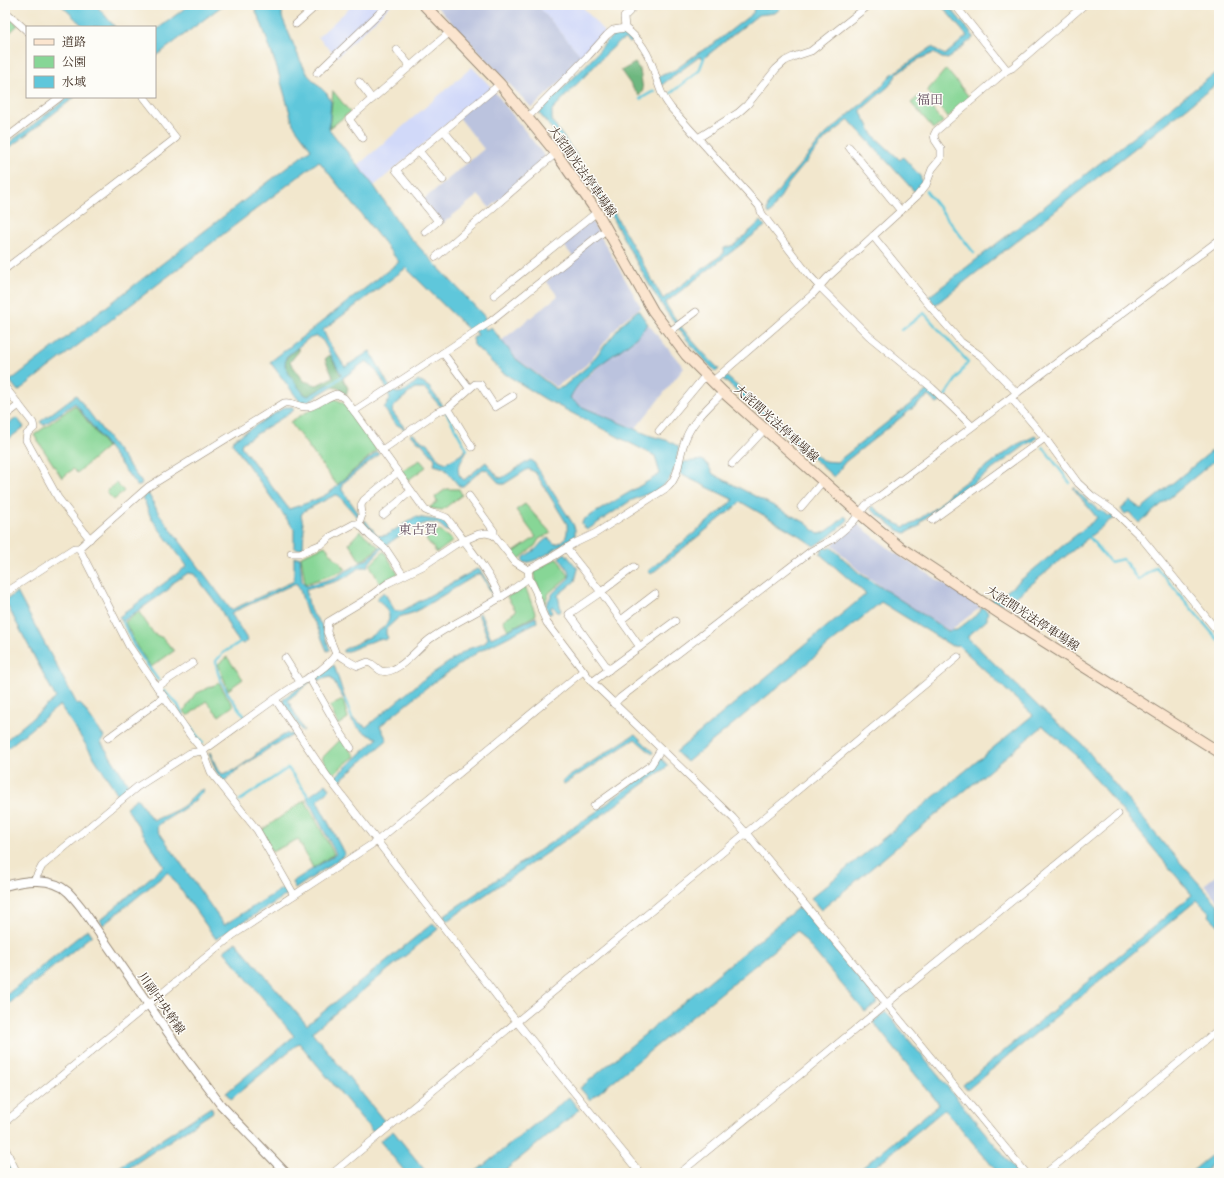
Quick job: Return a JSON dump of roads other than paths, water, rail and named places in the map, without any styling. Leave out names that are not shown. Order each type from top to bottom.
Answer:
[{"type":"main road","name":"大詫間光法停車場線","points":[[424,5],[500,84],[556,153],[607,229],[650,307],[671,331],[686,355],[708,379],[764,430],[901,548],[989,606],[1219,752]]},
{"type":"street","points":[[296,24],[317,5]]},
{"type":"street","points":[[317,73],[388,5]]},
{"type":"street","points":[[636,5],[624,17],[625,28],[634,35],[647,54],[662,96],[759,206],[762,214],[808,274],[820,287],[869,336],[932,388],[972,426]]},
{"type":"street","points":[[698,138],[738,113],[776,69],[785,61],[793,56],[811,51],[869,5]]},
{"type":"street","points":[[955,5],[1007,70]]},
{"type":"street","points":[[659,431],[708,379],[820,287],[827,278],[917,196],[926,185],[932,169],[941,158],[941,149],[935,140],[934,134],[936,130],[1007,70],[1012,68],[1084,5]]},
{"type":"street","points":[[5,11],[26,30]]},
{"type":"street","points":[[528,117],[607,35],[613,30],[625,28]]},
{"type":"street","points":[[364,138],[349,119],[450,32]]},
{"type":"street","points":[[397,50],[410,66]]},
{"type":"street","points":[[359,82],[372,99]]},
{"type":"street","points":[[425,232],[438,221],[396,170],[500,84]]},
{"type":"street","points":[[5,139],[59,98]]},
{"type":"street","points":[[5,269],[176,138],[145,98]]},
{"type":"street","points":[[444,131],[468,160]]},
{"type":"street","points":[[850,147],[901,211]]},
{"type":"street","points":[[419,151],[443,180]]},
{"type":"street","points":[[436,257],[556,153]]},
{"type":"street","points":[[494,295],[596,212]]},
{"type":"street","points":[[354,411],[485,326],[607,229]]},
{"type":"street","points":[[873,236],[961,342],[981,356],[1014,396],[1078,483],[1092,496],[1114,511],[1140,536],[1218,630]]},
{"type":"street","points":[[614,704],[792,565],[833,539],[860,514],[866,505],[1014,396],[1219,240]]},
{"type":"street","points":[[671,331],[696,312]]},
{"type":"street","points":[[443,353],[469,388]]},
{"type":"street","points":[[382,450],[437,412],[448,408],[475,384],[480,384],[496,407],[513,396]]},
{"type":"street","points":[[5,387],[33,423],[34,426],[27,434],[26,440],[58,498],[90,540]]},
{"type":"street","points":[[528,570],[596,533],[668,487],[674,481],[685,439],[690,429],[723,392]]},
{"type":"street","points":[[5,593],[74,548],[79,548],[90,540],[127,504],[148,487],[284,403],[288,402],[302,407],[310,407],[331,395],[337,394],[344,398],[354,411],[425,510],[440,514],[447,518],[484,570],[500,598]]},
{"type":"street","points":[[5,416],[19,405]]},
{"type":"street","points":[[448,408],[472,446]]},
{"type":"street","points":[[732,464],[764,430]]},
{"type":"street","points":[[932,520],[1045,438]]},
{"type":"street","points":[[359,524],[362,515],[361,505],[364,500],[398,472]]},
{"type":"street","points":[[801,507],[823,481]]},
{"type":"street","points":[[383,515],[411,492]]},
{"type":"street","points":[[468,496],[494,531],[494,535],[515,562],[528,570]]},
{"type":"street","points":[[291,553],[300,553],[322,544],[330,536],[354,524],[359,524]]},
{"type":"street","points":[[359,524],[370,536],[383,546],[403,575]]},
{"type":"street","points":[[494,535],[486,533],[456,544],[423,566],[403,575],[328,622],[327,632],[336,654],[358,666],[368,662],[372,663],[382,672],[390,671],[400,665],[442,631],[500,598],[529,578]]},
{"type":"street","points":[[79,548],[129,646],[190,735],[203,751],[211,772],[257,830],[294,895]]},
{"type":"street","points":[[566,548],[601,592],[640,647]]},
{"type":"street","points":[[609,670],[569,614],[634,567]]},
{"type":"street","points":[[528,570],[529,578],[536,592],[547,623],[592,682],[733,818],[1026,1173]]},
{"type":"street","points":[[621,620],[655,594]]},
{"type":"street","points":[[592,682],[675,621]]},
{"type":"street","points":[[34,881],[42,866],[137,787],[190,753],[203,751],[300,682],[311,680],[331,662],[336,654]]},
{"type":"street","points":[[333,1173],[958,657]]},
{"type":"street","points":[[285,658],[300,682]]},
{"type":"street","points":[[157,687],[193,663]]},
{"type":"street","points":[[5,1122],[233,935],[377,841],[583,671]]},
{"type":"street","points":[[311,680],[351,748]]},
{"type":"street","points":[[108,738],[164,697]]},
{"type":"street","points":[[276,699],[327,776],[516,1021],[640,1173]]},
{"type":"street","points":[[594,806],[651,765],[661,749]]},
{"type":"street","points":[[680,1173],[1118,814]]},
{"type":"street","name":"川副中央幹線","points":[[5,886],[18,882],[34,881],[52,883],[67,891],[81,907],[148,1005],[221,1105],[286,1173]]},
{"type":"street","points":[[1046,1173],[1219,1029]]},
{"type":"street","points":[[5,1148],[17,1173]]},
{"type":"water","points":[[61,5],[96,5],[114,26],[83,26]]},
{"type":"water","points":[[189,5],[223,5],[156,56],[156,30]]},
{"type":"water","points":[[253,5],[282,5],[282,17],[300,60],[308,75],[327,94],[331,102],[329,129],[374,186],[405,232],[484,316],[486,321],[482,324],[486,330],[491,327],[516,359],[556,389],[563,387],[588,366],[624,322],[638,310],[648,324],[639,335],[625,347],[598,366],[582,380],[570,398],[580,406],[651,436],[669,441],[679,447],[676,461],[683,463],[702,460],[708,465],[713,474],[806,523],[818,534],[829,530],[845,516],[848,520],[827,538],[814,546],[741,502],[651,574],[648,571],[734,500],[680,474],[681,468],[675,467],[669,480],[660,488],[651,494],[649,493],[630,501],[587,530],[582,524],[583,520],[660,474],[655,456],[545,399],[502,372],[474,345],[473,338],[478,335],[473,329],[470,331],[406,268],[323,330],[329,343],[345,367],[370,351],[388,384],[396,393],[404,392],[418,380],[429,387],[443,406],[440,406],[425,389],[414,389],[395,405],[392,411],[406,430],[394,423],[384,408],[390,399],[389,394],[374,368],[366,361],[343,378],[323,341],[317,336],[308,339],[286,357],[285,365],[290,376],[304,394],[308,396],[329,384],[331,387],[307,402],[301,403],[270,362],[399,262],[319,161],[18,391],[10,381],[311,149],[293,124],[277,68],[262,25]]},
{"type":"water","points":[[752,5],[758,5],[768,9],[784,5],[775,13],[758,15],[704,58],[699,57],[664,83],[661,87],[658,77],[675,70],[698,53],[712,45],[753,13],[754,7]]},
{"type":"water","points":[[941,5],[948,5],[974,37],[948,59],[942,58],[934,53],[919,59],[898,73],[889,86],[861,110],[861,113],[873,135],[900,160],[903,157],[920,176],[922,182],[915,192],[849,120],[826,138],[789,183],[769,214],[767,211],[768,204],[825,135],[879,89],[891,75],[932,47],[945,55],[967,36]]},
{"type":"water","points":[[624,33],[632,38],[632,42],[629,43],[625,39],[620,41],[605,55],[552,110],[552,121],[609,204],[663,299],[724,253],[724,248],[734,245],[761,221],[765,226],[665,303],[690,338],[719,369],[716,372],[690,343],[666,311],[647,281],[597,192],[557,135],[539,113],[593,58],[607,41],[614,35]]},
{"type":"water","points":[[1219,70],[1219,82],[935,305],[929,296]]},
{"type":"water","points":[[68,98],[74,98],[5,151],[5,146]]},
{"type":"water","points":[[726,376],[823,461],[837,462],[928,390],[942,401],[937,404],[928,396],[845,462],[834,477],[723,379]]},
{"type":"water","points":[[76,395],[142,483],[140,486],[137,486],[75,403],[44,425],[40,422]]},
{"type":"water","points":[[285,407],[294,407],[293,411],[242,443],[241,446],[289,509],[316,500],[329,493],[377,452],[379,454],[342,484],[342,490],[359,514],[357,517],[338,495],[335,495],[304,511],[301,515],[304,528],[303,548],[297,549],[294,547],[294,529],[232,443],[233,440]]},
{"type":"water","points":[[17,418],[24,427],[5,442],[5,426]]},
{"type":"water","points":[[412,433],[423,442],[428,443],[439,460],[446,463],[467,450],[458,468],[459,475],[464,480],[486,462],[498,477],[502,478],[530,460],[533,461],[573,524],[575,536],[545,556],[524,563],[522,560],[523,558],[548,538],[555,544],[562,542],[566,537],[567,531],[567,524],[535,472],[528,469],[504,484],[500,484],[487,470],[483,469],[463,486],[459,486],[444,468],[434,465],[435,459],[422,444],[410,435]]},
{"type":"water","points":[[1035,436],[1037,438],[1031,443],[1030,442],[920,522],[921,525],[905,533],[898,530],[870,509],[872,506],[888,519],[903,527],[912,524],[938,506],[950,493],[1016,445]]},
{"type":"water","points":[[1219,445],[1219,457],[1139,523],[1129,512],[1124,514],[1121,509],[1130,501],[1141,509]]},
{"type":"water","points":[[1074,487],[1098,510],[1101,510],[1108,516],[1113,515],[1115,518],[1109,521],[1007,604],[1004,603],[995,605],[989,601],[1002,598],[1001,596],[1097,518],[1073,488]]},
{"type":"water","points":[[148,493],[158,512],[231,610],[294,581],[294,557],[300,557],[302,581],[306,586],[336,577],[368,559],[384,544],[375,537],[364,523],[365,520],[378,536],[387,535],[415,517],[444,521],[453,531],[447,531],[436,523],[426,523],[417,526],[387,545],[371,560],[367,567],[358,569],[340,580],[306,589],[310,610],[321,624],[330,650],[327,651],[316,624],[307,614],[300,590],[296,583],[231,613],[248,641],[243,644],[232,632],[222,611],[194,574],[188,573],[173,583],[169,589],[122,622],[119,617],[187,566],[151,518],[143,497]]},
{"type":"water","points":[[825,547],[827,549],[831,547],[859,573],[948,631],[957,630],[980,612],[982,607],[988,612],[987,620],[968,636],[968,638],[1040,708],[1082,744],[1163,843],[1219,906],[1219,926],[1209,916],[1210,913],[1197,900],[967,1090],[963,1085],[1192,895],[1074,753],[1043,726],[821,910],[811,898],[1033,715],[958,645],[952,646],[881,602],[687,762],[676,752],[866,594],[820,554],[823,552],[821,549]]},
{"type":"water","points":[[565,553],[578,569],[575,581],[558,595],[561,611],[559,613],[552,606],[552,613],[550,614],[548,613],[546,605],[553,593],[569,578],[570,573],[559,557]]},
{"type":"water","points":[[477,569],[480,570],[495,594],[494,599],[482,605],[481,604],[492,597],[492,594],[481,574],[478,574],[415,612],[399,617],[386,629],[388,638],[386,640],[378,639],[343,652],[343,650],[371,636],[388,621],[389,616],[387,611],[377,598],[384,592],[395,611],[402,611]]},
{"type":"water","points":[[17,592],[77,704],[80,703],[104,737],[101,742],[130,787],[119,796],[60,705],[5,750],[5,741],[56,698],[5,601]]},
{"type":"water","points":[[480,613],[491,638],[536,617],[537,622],[478,652],[427,687],[380,726],[387,740],[339,781],[336,776],[377,739],[362,731],[351,719],[352,718],[366,727],[420,682],[468,649],[485,643],[488,638],[478,614]]},
{"type":"water","points":[[334,665],[345,699],[331,677],[310,682],[288,700],[304,731],[302,731],[283,702],[284,698]]},
{"type":"water","points":[[287,733],[289,735],[295,734],[271,747],[240,768],[223,782],[216,771],[209,753],[210,752],[217,768],[222,774],[235,770],[255,756],[256,753]]},
{"type":"water","points":[[635,734],[653,752],[652,754],[635,739],[564,784],[562,781]]},
{"type":"water","points":[[660,757],[668,766],[602,815],[447,921],[443,916],[599,810],[660,763],[658,759]]},
{"type":"water","points":[[326,784],[330,789],[317,801],[345,855],[295,889],[292,882],[336,854],[307,798]]},
{"type":"water","points":[[204,789],[196,799],[158,825],[157,829],[224,925],[283,888],[288,894],[216,939],[168,872],[103,925],[100,920],[164,866],[126,807],[137,798],[151,818],[155,820],[182,807],[197,792]]},
{"type":"water","points":[[800,906],[878,1002],[865,1012],[797,931],[590,1100],[580,1088]]},
{"type":"water","points":[[433,923],[438,929],[312,1032],[385,1122],[373,1132],[299,1043],[231,1099],[226,1093],[294,1036],[224,951],[236,942],[307,1025]]},
{"type":"water","points":[[88,929],[92,935],[5,1007],[5,996]]},
{"type":"water","points":[[886,1012],[1018,1173],[998,1173],[945,1109],[867,1173],[856,1173],[939,1104],[873,1022]]},
{"type":"water","points":[[569,1097],[579,1110],[502,1173],[474,1173]]},
{"type":"water","points":[[211,1107],[213,1112],[121,1173],[110,1173]]},
{"type":"water","points":[[393,1131],[427,1173],[406,1173],[380,1141]]},
{"type":"water","points":[[1219,1149],[1219,1159],[1201,1173],[1190,1173]]},
{"type":"waterway","points":[[671,93],[699,71],[704,58]]},
{"type":"waterway","points":[[640,99],[654,91]]},
{"type":"waterway","points":[[926,191],[974,253]]},
{"type":"waterway","points":[[902,330],[924,313],[968,362],[945,396]]},
{"type":"waterway","points":[[330,386],[342,376]]},
{"type":"waterway","points":[[446,412],[467,450]]},
{"type":"waterway","points":[[1043,447],[1070,483]]},
{"type":"waterway","points":[[1089,537],[1110,562],[1123,559],[1138,580],[1156,567],[1218,640]]},
{"type":"waterway","points":[[123,622],[134,646],[158,680]]},
{"type":"waterway","points":[[240,642],[223,653],[216,661],[222,683],[245,717]]},
{"type":"waterway","points":[[164,691],[178,705],[185,721],[203,743]]},
{"type":"waterway","points":[[345,699],[352,718]]},
{"type":"waterway","points":[[239,801],[288,768],[309,797]]},
{"type":"waterway","points":[[5,1165],[9,1173]]},
{"type":"district","name":"福田","points":[[930,99]]},
{"type":"district","name":"東古賀","points":[[418,529]]}]
